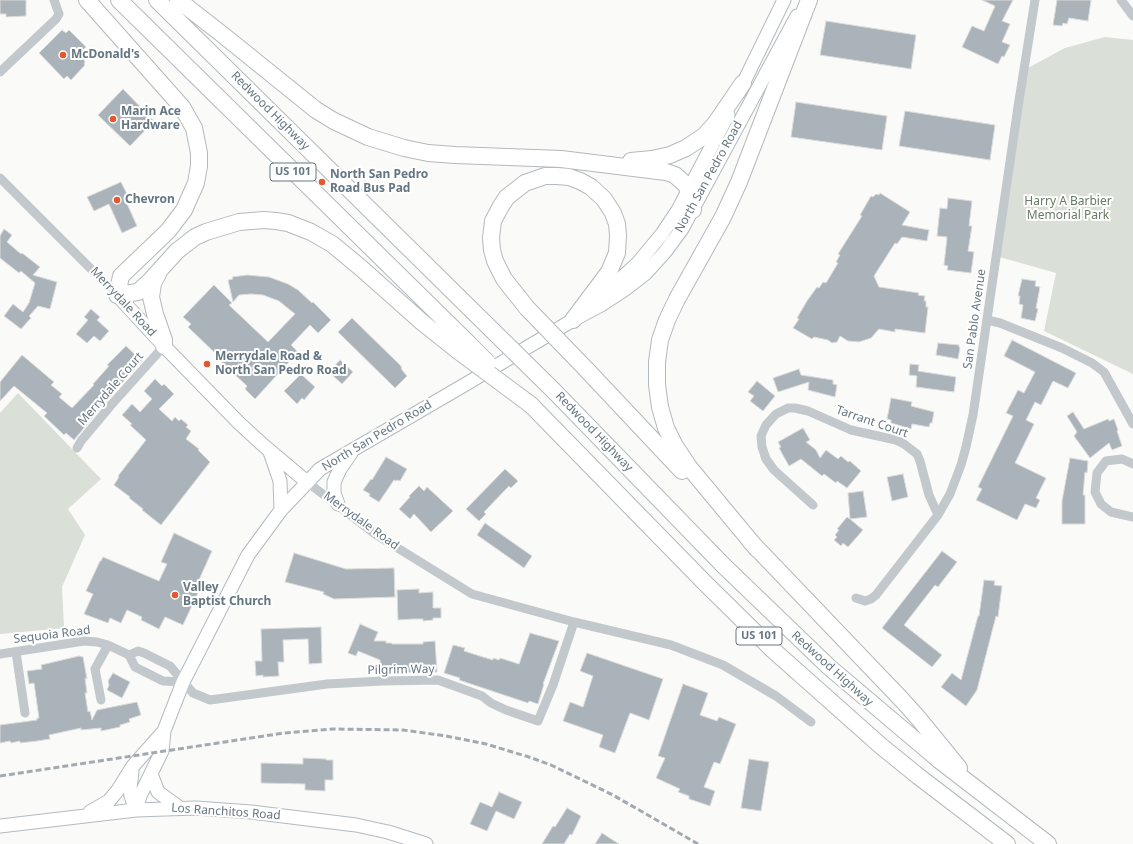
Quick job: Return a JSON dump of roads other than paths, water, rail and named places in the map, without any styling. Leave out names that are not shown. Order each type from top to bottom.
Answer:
[{"type":"highway","points":[[87,0],[182,107],[194,128],[199,153],[199,166],[196,183],[184,210],[168,231],[121,276],[118,295],[138,292],[169,259],[195,237],[206,232],[227,224],[239,222],[264,220],[282,222],[300,227],[321,237],[342,252],[423,323],[462,347]]},
{"type":"highway","name":"US 101","points":[[119,0],[462,347]]},
{"type":"highway","name":"Redwood Highway","points":[[157,0],[554,391],[724,566],[793,634],[865,699],[977,790],[1048,844]]},
{"type":"highway","points":[[178,0],[316,110],[334,122],[368,137],[404,148],[441,154],[632,161],[652,159],[676,152],[692,145],[707,134],[743,83]]},
{"type":"highway","points":[[757,549],[689,467],[672,442],[660,407],[657,385],[657,362],[660,340],[667,320],[677,299],[723,217],[740,182],[808,0]]},
{"type":"highway","points":[[561,159],[666,172],[679,178],[689,190],[693,210]]},
{"type":"highway","points":[[573,320],[609,272],[617,253],[617,224],[613,213],[604,199],[591,187],[569,177],[545,176],[520,186],[504,201],[493,221],[491,238],[494,261],[504,279],[527,308],[919,719],[977,790]]},
{"type":"highway","points":[[164,346],[164,340],[153,308],[152,292],[156,278],[169,259]]},
{"type":"highway","name":"Redwood Highway","points":[[462,347],[531,405],[719,597],[808,682],[912,771],[1007,844]]},
{"type":"main road","name":"North San Pedro Road","points":[[573,320],[619,281],[647,254],[670,222],[716,139],[784,0]]},
{"type":"main road","name":"North San Pedro Road","points":[[136,810],[140,796],[162,751],[164,731],[183,682],[248,555],[281,510],[320,469],[613,298],[646,273],[673,242],[693,210],[793,22],[808,0]]},
{"type":"main road","name":"Merrydale Road","points":[[118,295],[164,346],[239,423],[307,482]]},
{"type":"main road","points":[[338,504],[334,490],[336,478],[344,462],[356,447]]},
{"type":"main road","points":[[270,451],[280,481],[281,510]]},
{"type":"main road","name":"North San Pedro Road","points":[[86,815],[109,801],[118,790],[132,766],[164,731]]},
{"type":"main road","points":[[132,766],[130,792],[136,810]]},
{"type":"main road","points":[[151,774],[158,792],[180,808]]},
{"type":"main road","name":"Los Ranchitos Road","points":[[0,826],[86,815],[136,810],[180,808],[251,812],[356,825],[388,832],[426,844]]},
{"type":"street","name":"San Pablo Avenue","points":[[856,598],[864,601],[871,599],[876,595],[938,515],[950,494],[966,447],[974,409],[1035,0]]},
{"type":"street","points":[[1121,0],[1133,16]]},
{"type":"street","points":[[0,72],[56,19],[59,14],[55,1]]},
{"type":"street","name":"Merrydale Road","points":[[0,178],[118,295]]},
{"type":"street","points":[[987,320],[1000,323],[1062,348],[1092,363],[1104,372],[1133,424]]},
{"type":"street","name":"Merrydale Court","points":[[77,448],[112,404],[164,346]]},
{"type":"street","name":"Tarrant Court","points":[[813,505],[774,470],[766,459],[762,447],[761,436],[766,425],[776,414],[788,408],[808,411],[851,430],[896,440],[904,444],[917,454],[929,495],[938,515]]},
{"type":"street","points":[[1133,464],[1122,460],[1106,461],[1097,473],[1095,492],[1101,504],[1111,512],[1133,517]]},
{"type":"street","name":"Merrydale Road","points":[[307,482],[338,504],[375,534],[472,594],[574,622],[671,645],[723,665],[776,696],[811,722]]},
{"type":"street","name":"Pilgrim Way","points":[[183,682],[193,693],[210,700],[327,684],[438,680],[482,696],[491,703],[506,710],[538,720],[553,685],[574,622]]},
{"type":"street","name":"Sequoia Road","points":[[0,654],[84,641],[97,642],[108,645],[129,655],[135,667],[163,681],[183,682]]},
{"type":"street","points":[[101,700],[95,669],[108,645]]},
{"type":"street","name":"Sequoia Road","points":[[129,655],[138,651],[170,666],[183,682]]},
{"type":"street","points":[[16,652],[25,713]]},
{"type":"railway","points":[[0,776],[284,733],[333,729],[403,730],[446,736],[486,744],[551,765],[613,795],[698,844]]},
{"type":"place","name":"McDonald's","points":[[63,55]]},
{"type":"place","name":"Marin Ace Hardware","points":[[113,119]]},
{"type":"place","name":"North San Pedro Road Bus Pad","points":[[322,182]]},
{"type":"place","name":"Chevron","points":[[117,200]]},
{"type":"place","name":"Merrydale Road & North San Pedro Road","points":[[207,364]]},
{"type":"place","name":"Valley Baptist Church","points":[[175,595]]},
{"type":"park label","name":"Harry A Barbier Memorial Park","points":[[1068,209]]}]
